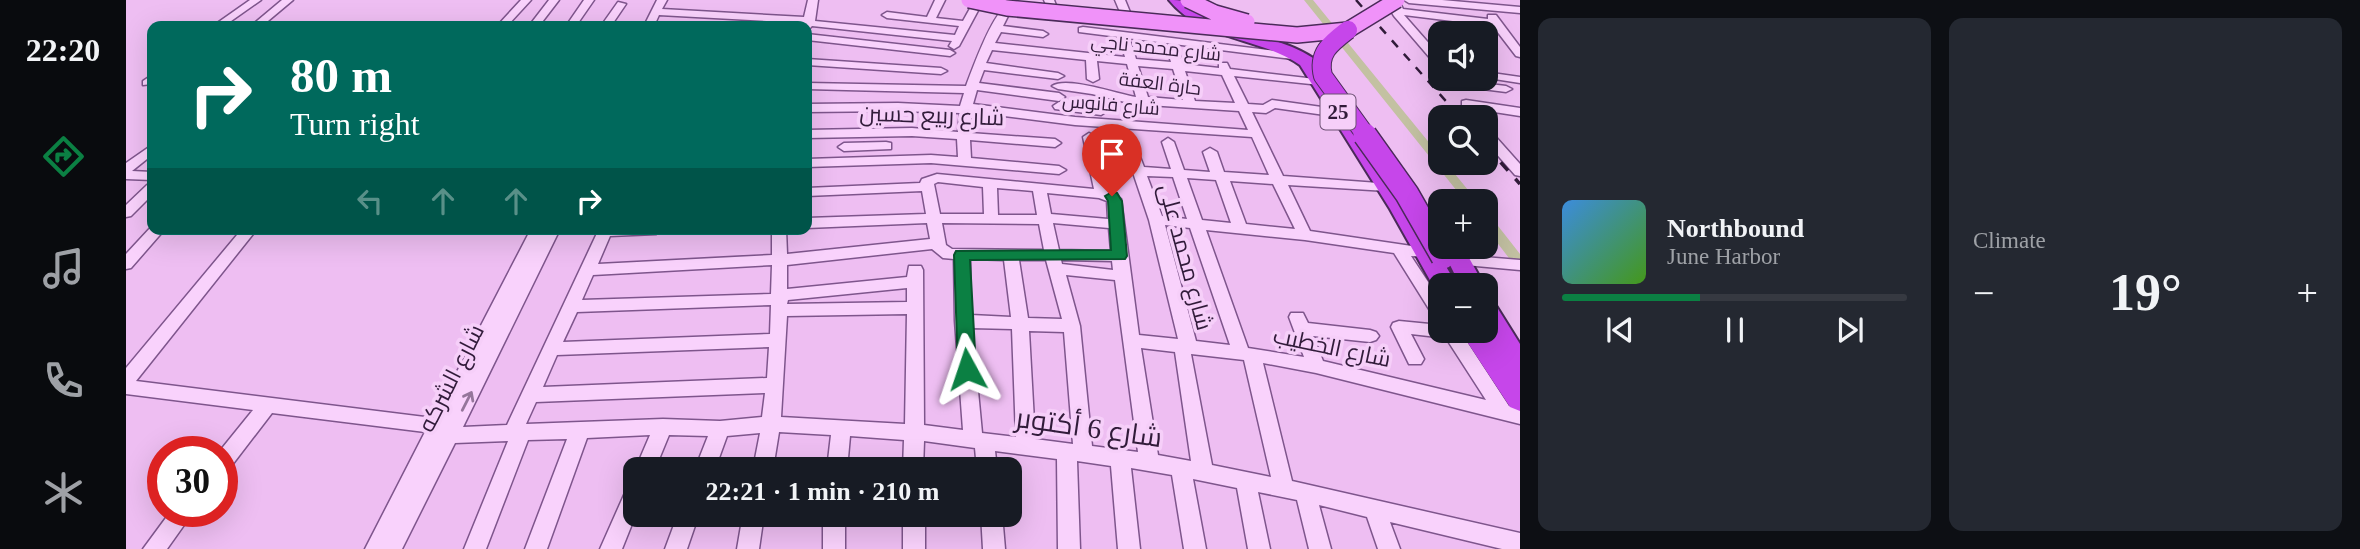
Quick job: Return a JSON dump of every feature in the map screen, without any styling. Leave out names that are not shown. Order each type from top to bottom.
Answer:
[{"type":"highway","points":[[1186,2],[1213,25],[1300,57]]},
{"type":"highway","name":"25","points":[[1186,2],[1221,22],[1296,48],[1321,62],[1428,212]]},
{"type":"highway","points":[[1348,30],[1328,45],[1321,56],[1324,76],[1428,223]]},
{"type":"highway","name":"25","points":[[1300,57],[1320,82],[1387,187],[1428,231]]},
{"type":"highway","points":[[1498,339],[1511,370],[1511,405]]},
{"type":"highway","points":[[1475,343],[1511,370]]},
{"type":"highway","points":[[1492,343],[1511,370]]},
{"type":"main road","points":[[1186,2],[1229,18],[1266,26],[1305,29],[1347,22],[1381,0]]},
{"type":"main road","points":[[972,2],[1007,8],[1261,34],[1297,35],[1348,30],[1397,4]]},
{"type":"street","points":[[225,21],[256,0]]},
{"type":"street","points":[[262,21],[288,0]]},
{"type":"street","points":[[507,21],[526,0]]},
{"type":"street","points":[[538,21],[554,0]]},
{"type":"street","points":[[574,21],[589,0]]},
{"type":"street","points":[[651,21],[662,0]]},
{"type":"street","points":[[655,12],[664,10],[670,0]]},
{"type":"street","points":[[808,21],[813,0]]},
{"type":"street","points":[[930,20],[940,0]]},
{"type":"street","points":[[958,0],[1006,4],[1044,15],[1300,57]]},
{"type":"street","points":[[1049,0],[1053,10],[1081,21],[1242,36]]},
{"type":"street","points":[[1074,0],[1093,79]]},
{"type":"street","points":[[1119,0],[1127,18]]},
{"type":"street","points":[[1409,0],[1520,10]]},
{"type":"street","points":[[1473,0],[1487,9],[1496,21]]},
{"type":"street","points":[[929,108],[930,88],[965,24],[972,2]]},
{"type":"street","points":[[609,21],[621,4]]},
{"type":"street","points":[[965,161],[961,134],[964,109],[1006,4]]},
{"type":"street","points":[[1397,4],[1486,21]]},
{"type":"street","points":[[1397,4],[1428,53]]},
{"type":"street","points":[[655,12],[744,21]]},
{"type":"street","points":[[887,15],[904,13],[930,20],[965,24]]},
{"type":"street","points":[[702,21],[705,15]]},
{"type":"street","points":[[1042,52],[1044,15]]},
{"type":"street","points":[[1081,21],[1127,18],[1213,25]]},
{"type":"street","points":[[812,23],[958,38]]},
{"type":"street","points":[[1498,24],[1518,48]]},
{"type":"street","points":[[997,28],[1043,34]]},
{"type":"street","points":[[812,38],[950,53]]},
{"type":"street","points":[[1126,43],[1143,101]]},
{"type":"street","name":"شارع محمد ناجي","points":[[989,46],[1178,67],[1224,69],[1279,80],[1320,82]]},
{"type":"street","points":[[894,87],[897,47]]},
{"type":"street","points":[[1172,49],[1191,105]]},
{"type":"street","points":[[1057,54],[1059,97]]},
{"type":"street","points":[[1257,56],[1279,80]]},
{"type":"street","points":[[812,58],[941,71]]},
{"type":"street","points":[[981,65],[1101,111]]},
{"type":"street","points":[[1224,69],[1305,235]]},
{"type":"street","points":[[1498,77],[1520,80]]},
{"type":"street","points":[[1498,82],[1514,96]]},
{"type":"street","points":[[812,86],[971,88],[1059,97]]},
{"type":"street","points":[[1455,91],[1514,96]]},
{"type":"street","name":"حارة العفة","points":[[1059,97],[1266,109],[1272,104],[1339,113]]},
{"type":"street","name":"شارع فانوس","points":[[812,108],[964,109],[1059,97],[1256,134]]},
{"type":"street","points":[[1466,104],[1520,112]]},
{"type":"street","points":[[865,132],[868,146]]},
{"type":"street","name":"شارع ربيع حسين","points":[[812,134],[865,132],[1055,138],[1059,170]]},
{"type":"street","points":[[1089,137],[1102,194]]},
{"type":"street","name":"شارع محمد على","points":[[1127,137],[1156,220],[1188,343],[1182,354],[1203,473]]},
{"type":"street","points":[[1168,142],[1195,223],[1246,354],[1284,488]]},
{"type":"street","points":[[844,147],[886,146]]},
{"type":"street","points":[[1498,148],[1520,172]]},
{"type":"street","points":[[1210,152],[1240,228]]},
{"type":"street","points":[[126,169],[147,153]]},
{"type":"street","points":[[812,163],[914,159],[1059,170],[1062,190]]},
{"type":"street","points":[[1139,171],[1387,187]]},
{"type":"street","points":[[126,175],[147,176]]},
{"type":"street","points":[[1119,256],[1054,259],[943,252],[934,218],[929,180],[937,177],[1102,194],[1114,199],[1119,256],[1149,462]]},
{"type":"street","points":[[990,183],[991,219]]},
{"type":"street","points":[[812,192],[928,187]]},
{"type":"street","points":[[1039,188],[1072,326],[1075,451],[1069,549]]},
{"type":"street","points":[[126,213],[147,193]]},
{"type":"street","points":[[812,223],[934,218],[1045,219],[1118,224]]},
{"type":"street","points":[[1156,220],[1305,235],[1428,253]]},
{"type":"street","points":[[126,264],[153,235]]},
{"type":"street","points":[[126,381],[245,235]]},
{"type":"street","name":"شارع الشركه","points":[[517,288],[537,235]]},
{"type":"street","name":"شارع الشركه","points":[[376,549],[517,288],[549,235]]},
{"type":"street","points":[[475,549],[530,395],[603,235]]},
{"type":"street","points":[[766,457],[773,424],[778,340],[779,235]]},
{"type":"street","points":[[586,270],[779,260],[939,243]]},
{"type":"street","points":[[1400,250],[1428,294]]},
{"type":"street","points":[[962,255],[963,321],[979,441],[984,457]]},
{"type":"street","points":[[1011,257],[1021,323],[1026,445]]},
{"type":"street","points":[[1054,259],[1123,276]]},
{"type":"street","points":[[1475,259],[1520,265]]},
{"type":"street","points":[[779,301],[915,276],[916,371],[913,457]]},
{"type":"street","points":[[570,306],[779,301],[915,308]]},
{"type":"street","points":[[963,321],[1072,326]]},
{"type":"street","points":[[1316,366],[1299,323],[1370,336]]},
{"type":"street","points":[[1415,359],[1399,327],[1428,329]]},
{"type":"street","points":[[551,349],[778,340]]},
{"type":"street","name":"شارع الخطيب","points":[[1131,341],[1246,354],[1316,366],[1511,405],[1520,416]]},
{"type":"street","points":[[1467,343],[1511,405]]},
{"type":"street","points":[[530,395],[775,385]]},
{"type":"street","name":"شارع 6 أكتوبر","points":[[126,387],[440,432],[517,433],[663,427],[720,429],[773,424],[912,432],[1149,462],[1284,488],[1497,543],[1520,542]]},
{"type":"street","points":[[238,443],[267,406]]},
{"type":"street","points":[[650,457],[663,427]]},
{"type":"street","points":[[710,457],[720,429]]},
{"type":"street","points":[[838,457],[841,429]]},
{"type":"street","points":[[536,549],[580,430]]},
{"type":"street","name":"شارع الشركه","points":[[391,549],[440,432]]},
{"type":"street","points":[[1120,457],[1129,549]]},
{"type":"street","points":[[1181,468],[1195,549]]},
{"type":"street","points":[[1246,482],[1259,549]]},
{"type":"street","points":[[1306,495],[1321,549]]},
{"type":"street","points":[[1374,510],[1389,549]]},
{"type":"street","points":[[611,549],[623,520]]},
{"type":"street","points":[[154,549],[171,527]]},
{"type":"street","points":[[676,549],[684,527]]},
{"type":"street","points":[[748,549],[752,527]]},
{"type":"street","points":[[834,527],[834,549]]},
{"type":"street","points":[[914,527],[914,549]]},
{"type":"street","points":[[992,527],[993,549]]},
{"type":"waterway","points":[[1308,0],[1461,189]]},
{"type":"waterway","points":[[1498,235],[1520,263]]},
{"type":"railway","points":[[1356,0],[1449,105]]},
{"type":"railway","points":[[1498,159],[1520,184]]},
{"type":"route","points":[[967,369],[962,255],[1119,256],[1118,224],[1112,196]]}]
